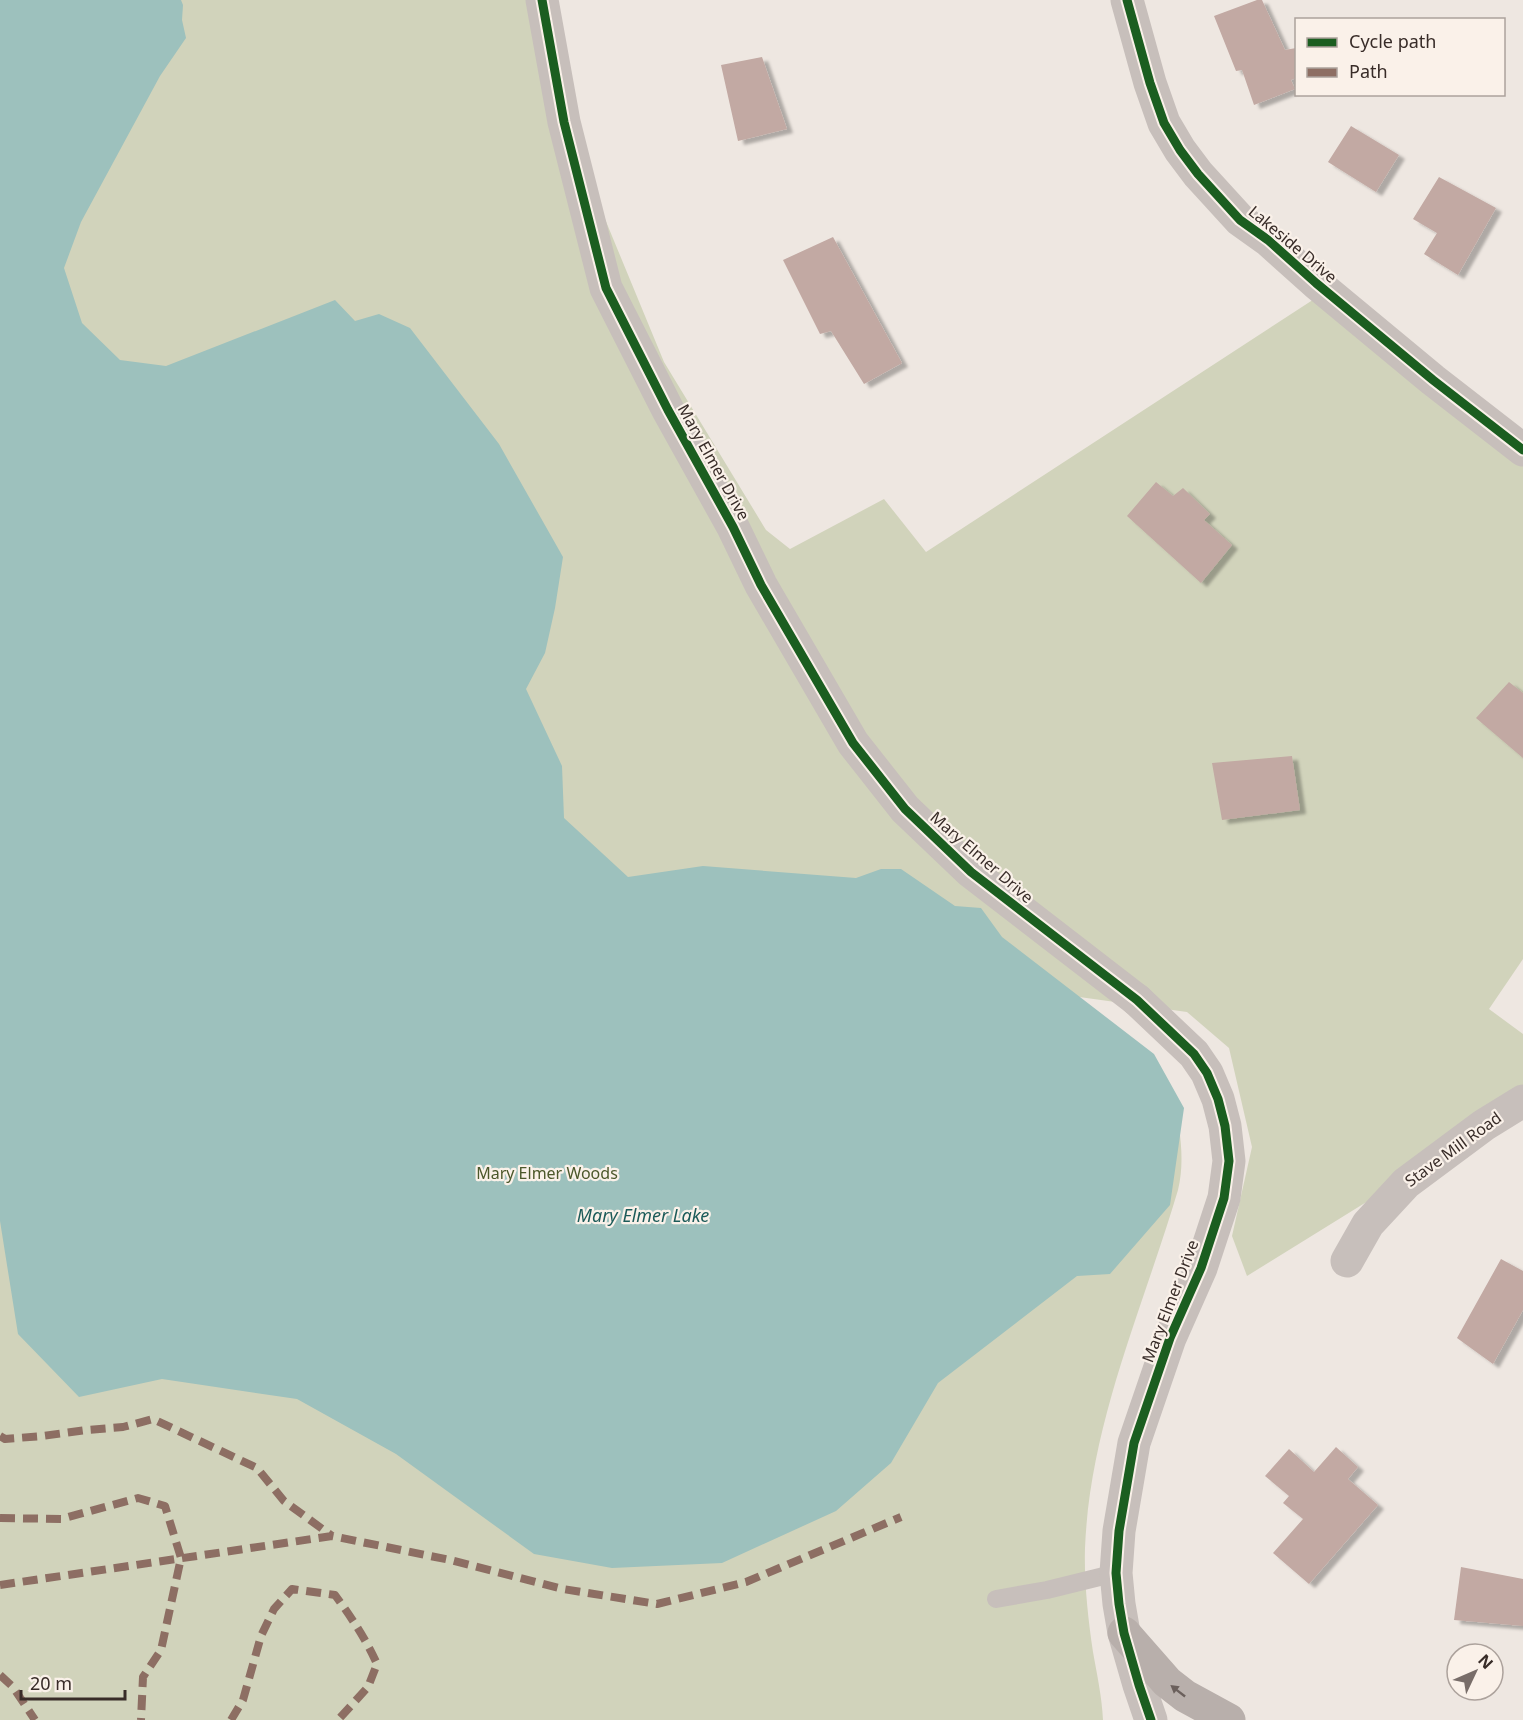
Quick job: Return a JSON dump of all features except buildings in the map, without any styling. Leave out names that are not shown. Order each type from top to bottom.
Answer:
[{"type":"main road","points":[[1125,1633],[1167,1682],[1185,1696],[1229,1720]]},
{"type":"street","name":"Mary Elmer Drive","points":[[542,0],[564,122],[606,288],[668,410],[733,527],[761,585],[853,743],[905,809],[971,872],[1137,1000],[1194,1054],[1207,1073],[1218,1099],[1229,1161],[1224,1198],[1200,1268],[1170,1338],[1134,1443],[1119,1531],[1116,1573],[1119,1604],[1139,1684],[1151,1720]]},
{"type":"street","name":"Lakeside Drive","points":[[1127,0],[1150,83],[1164,123],[1198,174],[1240,219],[1268,240],[1433,380],[1523,450]]},
{"type":"street","name":"Stave Mill Road","points":[[1347,1261],[1368,1224],[1406,1183],[1484,1125],[1523,1101]]},
{"type":"lane","points":[[996,1599],[1047,1590],[1116,1573]]},
{"type":"green space","name":"Mary Elmer Woods","points":[[0,0],[535,0],[553,93],[664,362],[766,530],[790,549],[884,499],[926,552],[1325,292],[1523,448],[1523,959],[1489,1009],[1523,1034],[1523,1105],[1247,1276],[1232,1236],[1252,1147],[1229,1048],[1187,1012],[1065,995],[1179,1127],[1181,1151],[1178,1190],[1107,1411],[1089,1502],[1085,1548],[1086,1587],[1103,1720],[0,1720]]},
{"type":"water","name":"Mary Elmer Lake","points":[[0,0],[181,0],[183,5],[182,20],[186,38],[160,76],[81,222],[64,268],[82,323],[120,360],[166,366],[335,300],[355,321],[379,314],[410,328],[499,444],[563,557],[545,653],[526,689],[562,766],[564,818],[628,877],[703,866],[856,878],[881,869],[901,869],[955,906],[981,908],[1002,937],[1154,1054],[1184,1108],[1170,1205],[1110,1274],[1077,1276],[938,1383],[891,1463],[836,1511],[722,1563],[612,1568],[534,1554],[396,1454],[297,1399],[162,1379],[79,1397],[18,1334],[0,1221]]},
{"type":"marked path","points":[[0,1436],[5,1439],[42,1436],[123,1427],[153,1419],[257,1468],[284,1501],[332,1536]]},
{"type":"marked path","points":[[0,1518],[61,1519],[138,1498],[165,1506],[181,1558],[161,1650],[143,1677],[141,1720]]},
{"type":"marked path","points":[[0,1585],[332,1536],[450,1560],[563,1589],[657,1604],[746,1582],[901,1517]]},
{"type":"marked path","points":[[231,1720],[243,1700],[261,1636],[274,1609],[292,1589],[335,1595],[358,1628],[377,1664],[368,1687],[338,1720]]},
{"type":"marked path","points":[[0,1675],[13,1687],[35,1720]]},
{"type":"cycle path","points":[[542,0],[564,122],[606,288],[668,410],[733,527],[761,585],[853,743],[905,809],[971,872],[1137,1000],[1194,1054],[1207,1073],[1218,1099],[1225,1126],[1229,1161],[1224,1198],[1201,1268],[1170,1338],[1134,1443],[1119,1531],[1116,1573],[1119,1604],[1124,1633],[1151,1720]]},
{"type":"cycle path","points":[[1127,0],[1150,83],[1164,123],[1198,174],[1240,220],[1268,240],[1433,380],[1523,450]]}]
